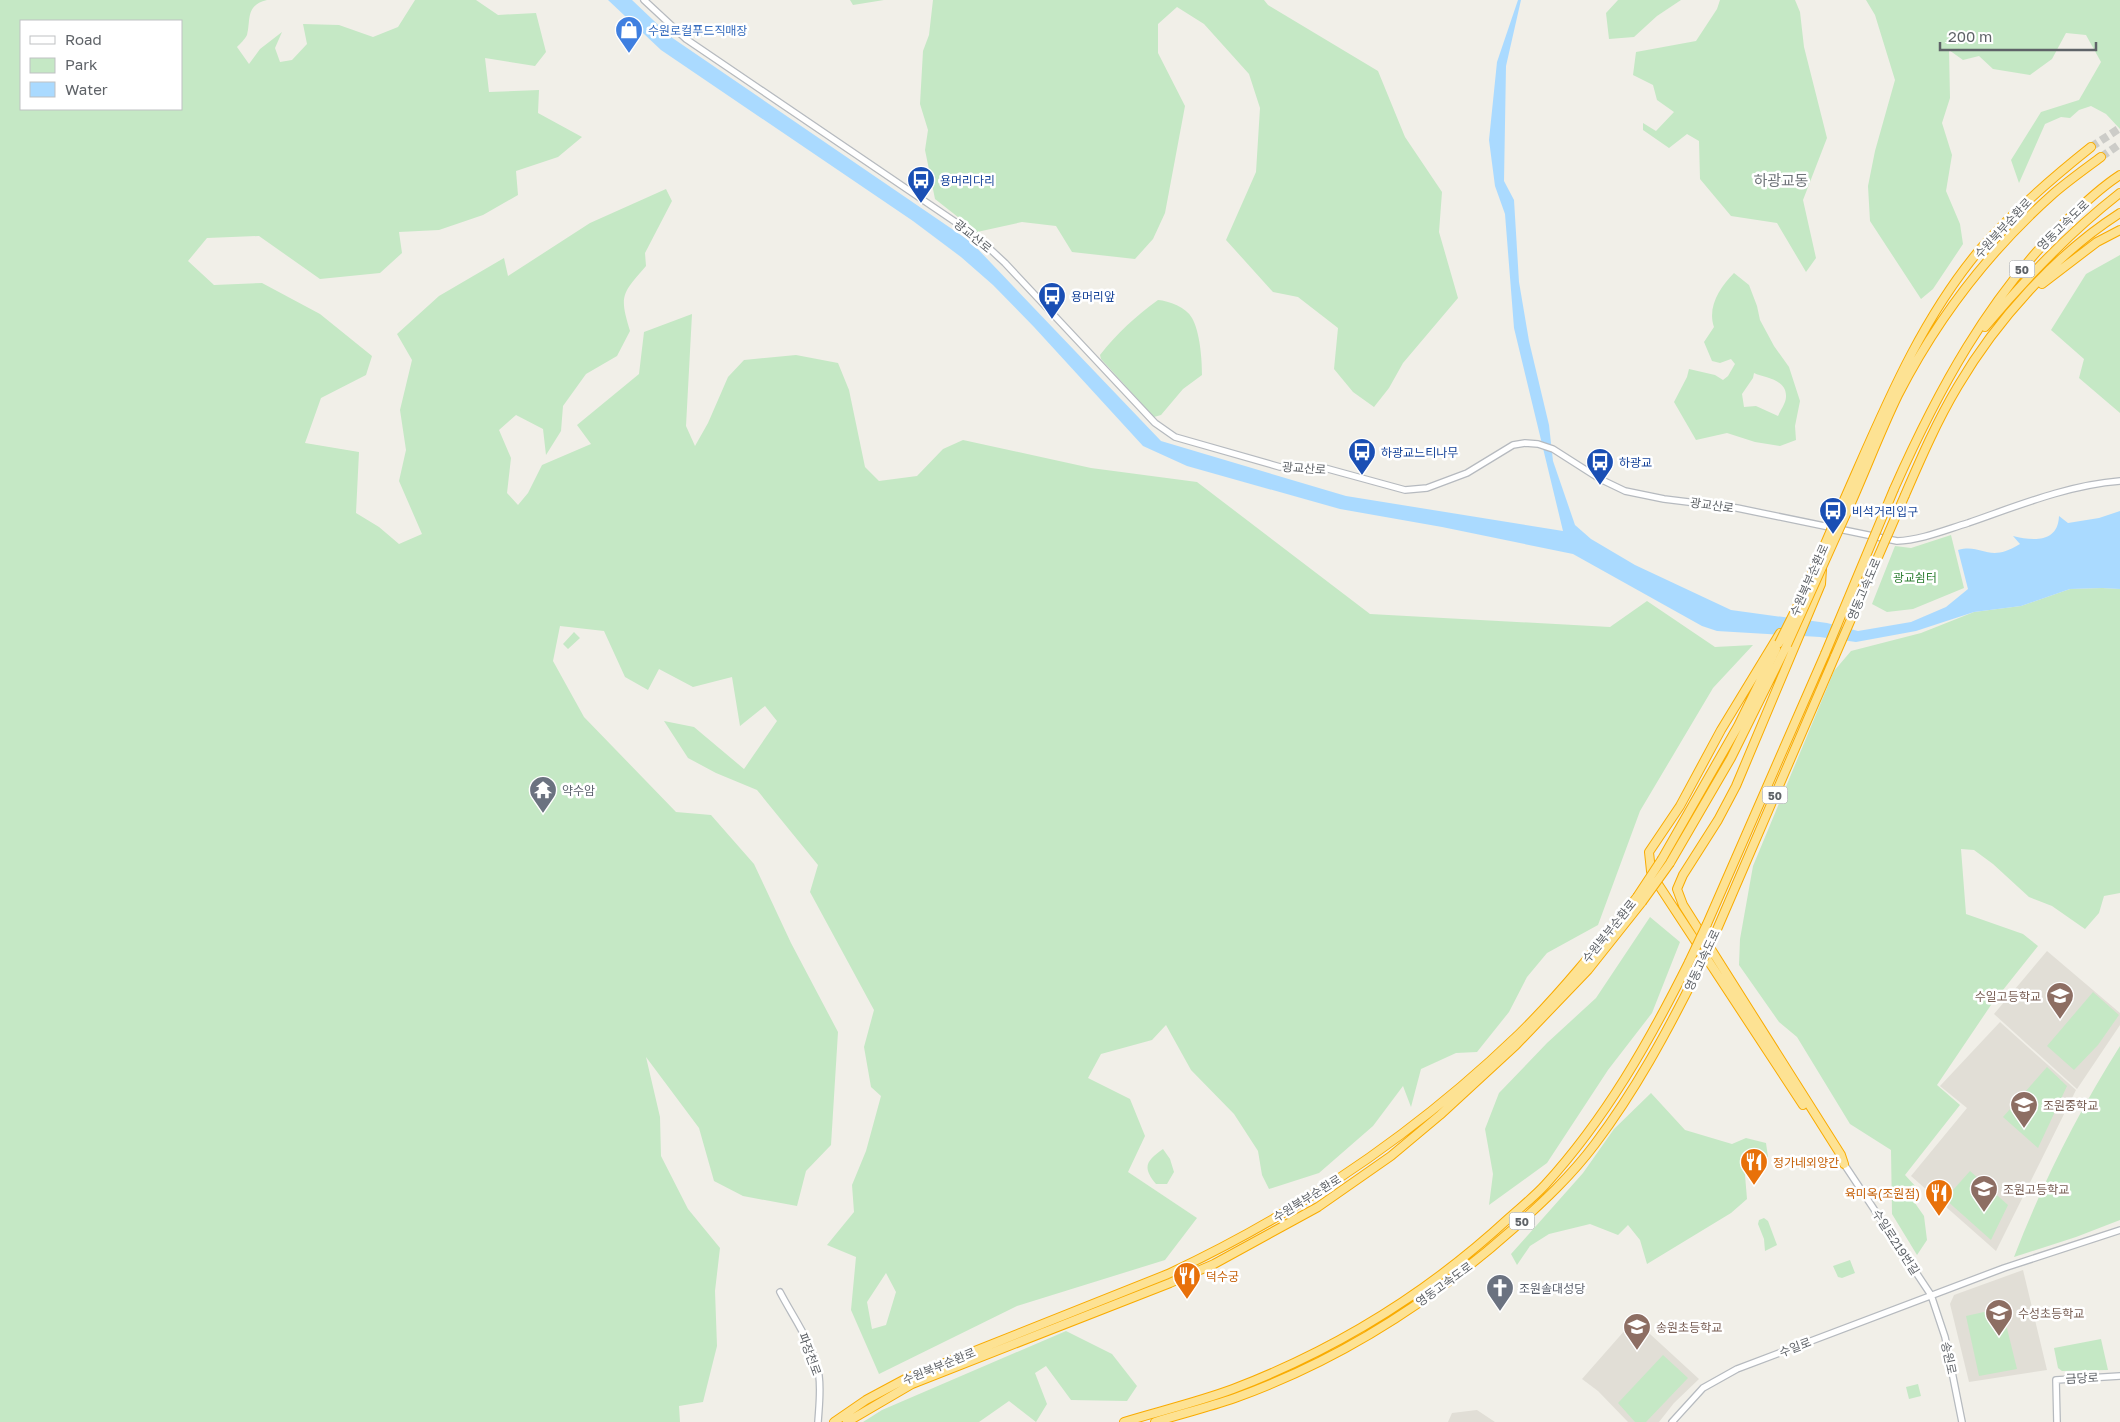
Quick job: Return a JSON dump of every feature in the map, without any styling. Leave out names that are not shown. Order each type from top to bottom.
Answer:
[{"type":"highway","name":"수원북부순환로","points":[[834,1422],[866,1400],[1168,1274],[1208,1255],[1292,1208],[1349,1171],[1434,1109],[1482,1069],[1550,1002],[1670,864],[1731,758],[1822,568],[1890,394],[1928,324],[1958,278],[1982,247],[2046,183],[2091,147]]},
{"type":"highway","name":"수원북부순환로","points":[[847,1422],[909,1381],[1170,1283],[1214,1264],[1318,1207],[1357,1181],[1440,1115],[1516,1046],[1588,970],[1640,900],[1784,644],[1802,597],[1898,395],[1936,329],[1984,264],[2018,228],[2054,193],[2101,157]]},
{"type":"highway","name":"영동고속도로","points":[[1124,1422],[1232,1389],[1290,1365],[1356,1331],[1425,1288],[1488,1237],[1545,1185],[1610,1102],[1655,1030],[1689,962],[1825,654],[1894,489],[1919,434],[1947,381],[1989,314],[2037,249],[2080,207],[2120,175]]},
{"type":"highway","name":"영동고속도로","points":[[1947,381],[1975,339],[2046,258],[2089,218],[2120,193]]},
{"type":"highway","name":"영동고속도로","points":[[1155,1422],[1234,1398],[1298,1372],[1358,1342],[1432,1295],[1493,1247],[1553,1194],[1594,1145],[1622,1106],[1666,1034],[1697,972],[1904,495],[1929,439],[1958,385],[2000,325],[2054,266],[2104,223],[2120,213]]},
{"type":"highway","name":"영동고속도로","points":[[2026,296],[2098,242],[2120,230]]},
{"type":"highway","points":[[1784,644],[1721,730],[1680,806],[1649,852],[1651,871],[1844,1164]]},
{"type":"highway","points":[[1784,644],[1736,786],[1718,820],[1683,875],[1678,889],[1683,905],[1841,1155],[1844,1164]]},
{"type":"street","name":"광교산로","points":[[644,0],[686,39],[976,236],[1005,264],[1155,423],[1171,435],[1280,467],[1321,467],[1388,487],[1411,490],[1436,485],[1466,473],[1513,445],[1525,443],[1538,444],[1553,449],[1600,479],[1624,491],[1664,499],[1737,508],[1897,541],[1934,534],[2088,484],[2120,481]]},
{"type":"street","name":"수일로219번길","points":[[1844,1164],[1931,1295]]},
{"type":"street","name":"수일로","points":[[1672,1422],[1698,1392],[1722,1376],[2004,1268],[2120,1230]]},
{"type":"street","name":"파장천로","points":[[780,1292],[809,1344],[815,1361],[820,1392],[818,1422]]},
{"type":"street","name":"송원로","points":[[1931,1295],[1945,1338],[1962,1422]]},
{"type":"street","name":"금당로","points":[[2057,1422],[2056,1380],[2120,1376]]},
{"type":"shaded area","name":"수일고등학교","points":[[2047,951],[2120,1013],[2120,1025],[2077,1089],[1994,1014]]},
{"type":"shaded area","points":[[2000,1022],[2076,1090],[1996,1251],[1911,1176],[1967,1108],[1940,1086]]},
{"type":"shaded area","name":"수성초등학교","points":[[2023,1270],[2047,1370],[1969,1382],[1950,1304],[1954,1295]]},
{"type":"shaded area","name":"송원초등학교","points":[[1633,1321],[1638,1323],[1699,1379],[1674,1403],[1659,1422],[1628,1422],[1598,1391],[1582,1379]]},
{"type":"shaded area","points":[[1477,1410],[1495,1422],[1448,1422],[1452,1413]]},
{"type":"green space","points":[[0,0],[267,0],[260,2],[252,10],[247,35],[237,47],[249,64],[260,49],[282,32],[275,48],[280,62],[292,60],[307,44],[303,24],[339,25],[373,37],[398,27],[415,0],[476,0],[498,15],[536,13],[546,52],[535,66],[485,58],[489,92],[539,90],[538,113],[582,137],[558,157],[516,171],[518,195],[483,215],[439,230],[399,232],[402,253],[380,273],[320,279],[259,236],[207,238],[188,261],[214,285],[262,283],[320,314],[372,356],[366,375],[321,398],[305,443],[359,452],[356,513],[379,527],[399,544],[422,534],[399,481],[406,450],[400,410],[412,360],[397,334],[439,296],[504,258],[508,276],[590,223],[666,189],[672,201],[645,253],[646,266],[627,289],[624,310],[630,331],[617,356],[586,374],[563,406],[561,431],[546,455],[543,429],[516,415],[499,430],[511,458],[507,493],[518,505],[528,493],[542,465],[591,444],[577,425],[639,374],[644,332],[692,314],[686,426],[695,446],[708,423],[728,377],[744,360],[796,355],[838,363],[849,390],[865,467],[879,481],[917,476],[943,449],[963,440],[1091,468],[1197,482],[1370,614],[1610,627],[1647,601],[1715,647],[1753,645],[1713,688],[1640,811],[1598,925],[1547,953],[1527,977],[1509,1012],[1477,1052],[1456,1053],[1421,1069],[1411,1107],[1403,1086],[1373,1126],[1319,1173],[1269,1189],[1262,1175],[1258,1151],[1234,1114],[1191,1070],[1166,1025],[1152,1040],[1101,1054],[1088,1078],[1130,1099],[1145,1136],[1128,1172],[1197,1218],[1165,1260],[1017,1306],[879,1374],[851,1310],[856,1257],[827,1245],[854,1212],[852,1185],[866,1151],[881,1096],[871,1087],[864,1047],[874,1010],[810,892],[818,865],[757,790],[716,773],[688,758],[664,721],[694,727],[744,769],[777,721],[765,706],[740,726],[732,677],[693,687],[659,669],[648,690],[625,677],[604,631],[560,626],[553,661],[584,717],[676,812],[711,815],[754,864],[791,943],[838,1032],[831,1145],[806,1171],[797,1206],[743,1196],[714,1181],[699,1128],[646,1057],[660,1117],[661,1156],[688,1209],[720,1248],[715,1291],[717,1346],[703,1402],[679,1406],[680,1422],[0,1422]],"holes":[[[886,1273],[896,1292],[886,1325],[872,1329],[867,1302]]]},
{"type":"green space","points":[[850,0],[884,0],[853,5]]},
{"type":"green space","points":[[933,0],[1264,0],[1268,5],[1378,71],[1405,137],[1442,192],[1439,232],[1458,298],[1403,363],[1389,388],[1374,407],[1353,392],[1334,369],[1338,328],[1298,297],[1273,292],[1226,240],[1256,172],[1260,108],[1249,74],[1204,24],[1177,7],[1158,24],[1158,53],[1185,106],[1165,213],[1153,239],[1135,259],[1072,252],[1056,226],[1022,222],[977,232],[935,199],[925,150],[928,130],[920,104],[923,51],[929,35]]},
{"type":"green space","points":[[1618,0],[1681,0],[1657,16],[1634,37],[1609,39],[1606,13]]},
{"type":"green space","points":[[1720,0],[1795,0],[1800,12],[1804,47],[1827,138],[1803,200],[1816,258],[1806,272],[1777,223],[1731,216],[1700,179],[1699,141],[1687,134],[1669,148],[1643,130],[1643,123],[1656,131],[1674,112],[1657,100],[1653,85],[1633,75],[1636,52],[1696,41],[1717,9]]},
{"type":"green space","points":[[1866,0],[2120,0],[2120,129],[2106,114],[2091,106],[2079,110],[2070,118],[2061,117],[2045,124],[2019,183],[2011,160],[2041,112],[2079,100],[2101,62],[2086,35],[2066,33],[2052,59],[2030,75],[1993,69],[1979,56],[1963,60],[1949,50],[1950,98],[1942,123],[1952,155],[1946,191],[1960,224],[1963,244],[1933,289],[1921,299],[1870,221],[1868,186],[1875,151],[1895,80],[1875,15]]},
{"type":"green space","points":[[2120,255],[2120,413],[2079,378],[2084,359],[2051,330],[2086,274]]},
{"type":"green space","points":[[1734,273],[1749,285],[1760,320],[1774,346],[1789,367],[1800,401],[1795,426],[1796,440],[1780,446],[1755,442],[1727,433],[1696,440],[1674,402],[1689,369],[1715,375],[1723,380],[1728,376],[1735,364],[1731,359],[1720,363],[1712,361],[1704,342],[1714,327],[1712,312],[1716,298]],"holes":[[[1754,373],[1774,380],[1783,386],[1786,397],[1778,416],[1756,406],[1744,407],[1742,394],[1753,378]]]},
{"type":"green space","points":[[1158,300],[1177,305],[1192,318],[1199,338],[1202,375],[1183,389],[1161,415],[1154,417],[1101,359],[1100,355],[1127,325]]},
{"type":"green space","name":"광교쉼터","points":[[1951,535],[1964,588],[1913,609],[1887,612],[1872,604],[1895,546],[1911,548]]},
{"type":"green space","points":[[2070,589],[2120,589],[2120,893],[2104,896],[2099,913],[2085,929],[2052,906],[2029,897],[1993,864],[1974,850],[1961,849],[1966,914],[2023,934],[2038,946],[1991,1005],[1937,1085],[1960,1105],[1905,1175],[1917,1188],[1910,1196],[1924,1216],[1927,1240],[1917,1255],[1892,1214],[1891,1150],[1850,1124],[1797,1037],[1779,1022],[1739,965],[1740,939],[1753,866],[1834,671],[1851,651],[1921,633],[1974,612],[2021,606]]},
{"type":"green space","points":[[574,632],[580,638],[568,649],[563,644]]},
{"type":"green space","points":[[1650,917],[1680,942],[1652,1013],[1608,1070],[1547,1163],[1489,1205],[1493,1174],[1485,1129],[1499,1093],[1547,1043],[1596,998]]},
{"type":"green space","points":[[2093,992],[2119,1015],[2098,1045],[2074,1070],[2047,1046]]},
{"type":"green space","points":[[2120,1046],[2120,1220],[2076,1237],[2014,1257],[2036,1203],[2062,1149]]},
{"type":"green space","points":[[2047,1067],[2067,1086],[2038,1148],[2003,1117]]},
{"type":"green space","points":[[1651,1093],[1685,1130],[1732,1144],[1746,1138],[1766,1143],[1768,1157],[1756,1164],[1745,1175],[1747,1199],[1731,1213],[1647,1264],[1640,1240],[1628,1225],[1618,1235],[1590,1224],[1549,1234],[1530,1246],[1517,1265],[1511,1254],[1583,1173],[1614,1129]]},
{"type":"green space","points":[[1163,1149],[1170,1159],[1174,1172],[1167,1184],[1156,1184],[1149,1173],[1148,1165],[1153,1157]]},
{"type":"green space","points":[[1970,1171],[2008,1205],[1991,1240],[1945,1199]]},
{"type":"green space","points":[[1764,1218],[1768,1221],[1777,1245],[1765,1251],[1764,1239],[1758,1224],[1759,1220]]},
{"type":"green space","points":[[1850,1260],[1855,1273],[1842,1278],[1838,1277],[1833,1266]]},
{"type":"green space","points":[[2002,1308],[2017,1369],[1979,1376],[1966,1316]]},
{"type":"green space","points":[[1066,1331],[1112,1354],[1137,1386],[1127,1401],[1071,1400],[1046,1366],[1035,1373],[1047,1404],[1036,1422],[1009,1401],[979,1422],[863,1422],[882,1410]]},
{"type":"green space","points":[[2101,1339],[2108,1370],[2062,1371],[2058,1368],[2054,1348]]},
{"type":"green space","points":[[1663,1355],[1688,1378],[1646,1422],[1635,1422],[1618,1403]]},
{"type":"green space","points":[[1918,1384],[1921,1396],[1909,1399],[1906,1387]]},
{"type":"water","points":[[608,0],[632,0],[671,37],[971,242],[1161,441],[1346,496],[1563,531],[1514,328],[1505,214],[1495,186],[1489,140],[1497,62],[1518,0],[1521,0],[1506,66],[1504,181],[1514,200],[1519,282],[1529,341],[1549,425],[1553,461],[1575,525],[1591,539],[1635,565],[1731,610],[1827,623],[1858,631],[1911,622],[1946,607],[1968,589],[1958,550],[1974,549],[1993,553],[2009,550],[2020,544],[2013,536],[2036,539],[2049,536],[2058,525],[2059,516],[2068,523],[2099,518],[2120,511],[2120,589],[2070,589],[2021,606],[1974,612],[1916,631],[1856,642],[1820,637],[1717,631],[1702,626],[1573,554],[1442,527],[1340,509],[1187,466],[1143,446],[1034,327],[993,285],[961,257],[913,221],[661,50]]},
{"type":"tunnel","points":[[2091,147],[2120,128]]},
{"type":"tunnel","points":[[2101,157],[2120,144]]},
{"type":"place","name":"수원로컬푸드직매장","points":[[629,54]]},
{"type":"place","name":"용머리다리","points":[[921,204]]},
{"type":"place","name":"용머리앞","points":[[1052,320]]},
{"type":"place","name":"하광교느티나무","points":[[1362,476]]},
{"type":"place","name":"하광교","points":[[1600,486]]},
{"type":"place","name":"비석거리입구","points":[[1833,535]]},
{"type":"place","name":"약수암","points":[[543,814]]},
{"type":"place","name":"수일고등학교","points":[[2060,1020]]},
{"type":"place","name":"조원중학교","points":[[2024,1129]]},
{"type":"place","name":"정가네외양간","points":[[1754,1186]]},
{"type":"place","name":"조원고등학교","points":[[1984,1213]]},
{"type":"place","name":"육미옥(조원점)","points":[[1939,1217]]},
{"type":"place","name":"덕수궁","points":[[1187,1300]]},
{"type":"place","name":"조원솔대성당","points":[[1500,1312]]},
{"type":"place","name":"수성초등학교","points":[[1999,1337]]},
{"type":"place","name":"송원초등학교","points":[[1637,1351]]},
{"type":"district","name":"하광교동","points":[[1781,180]]}]
